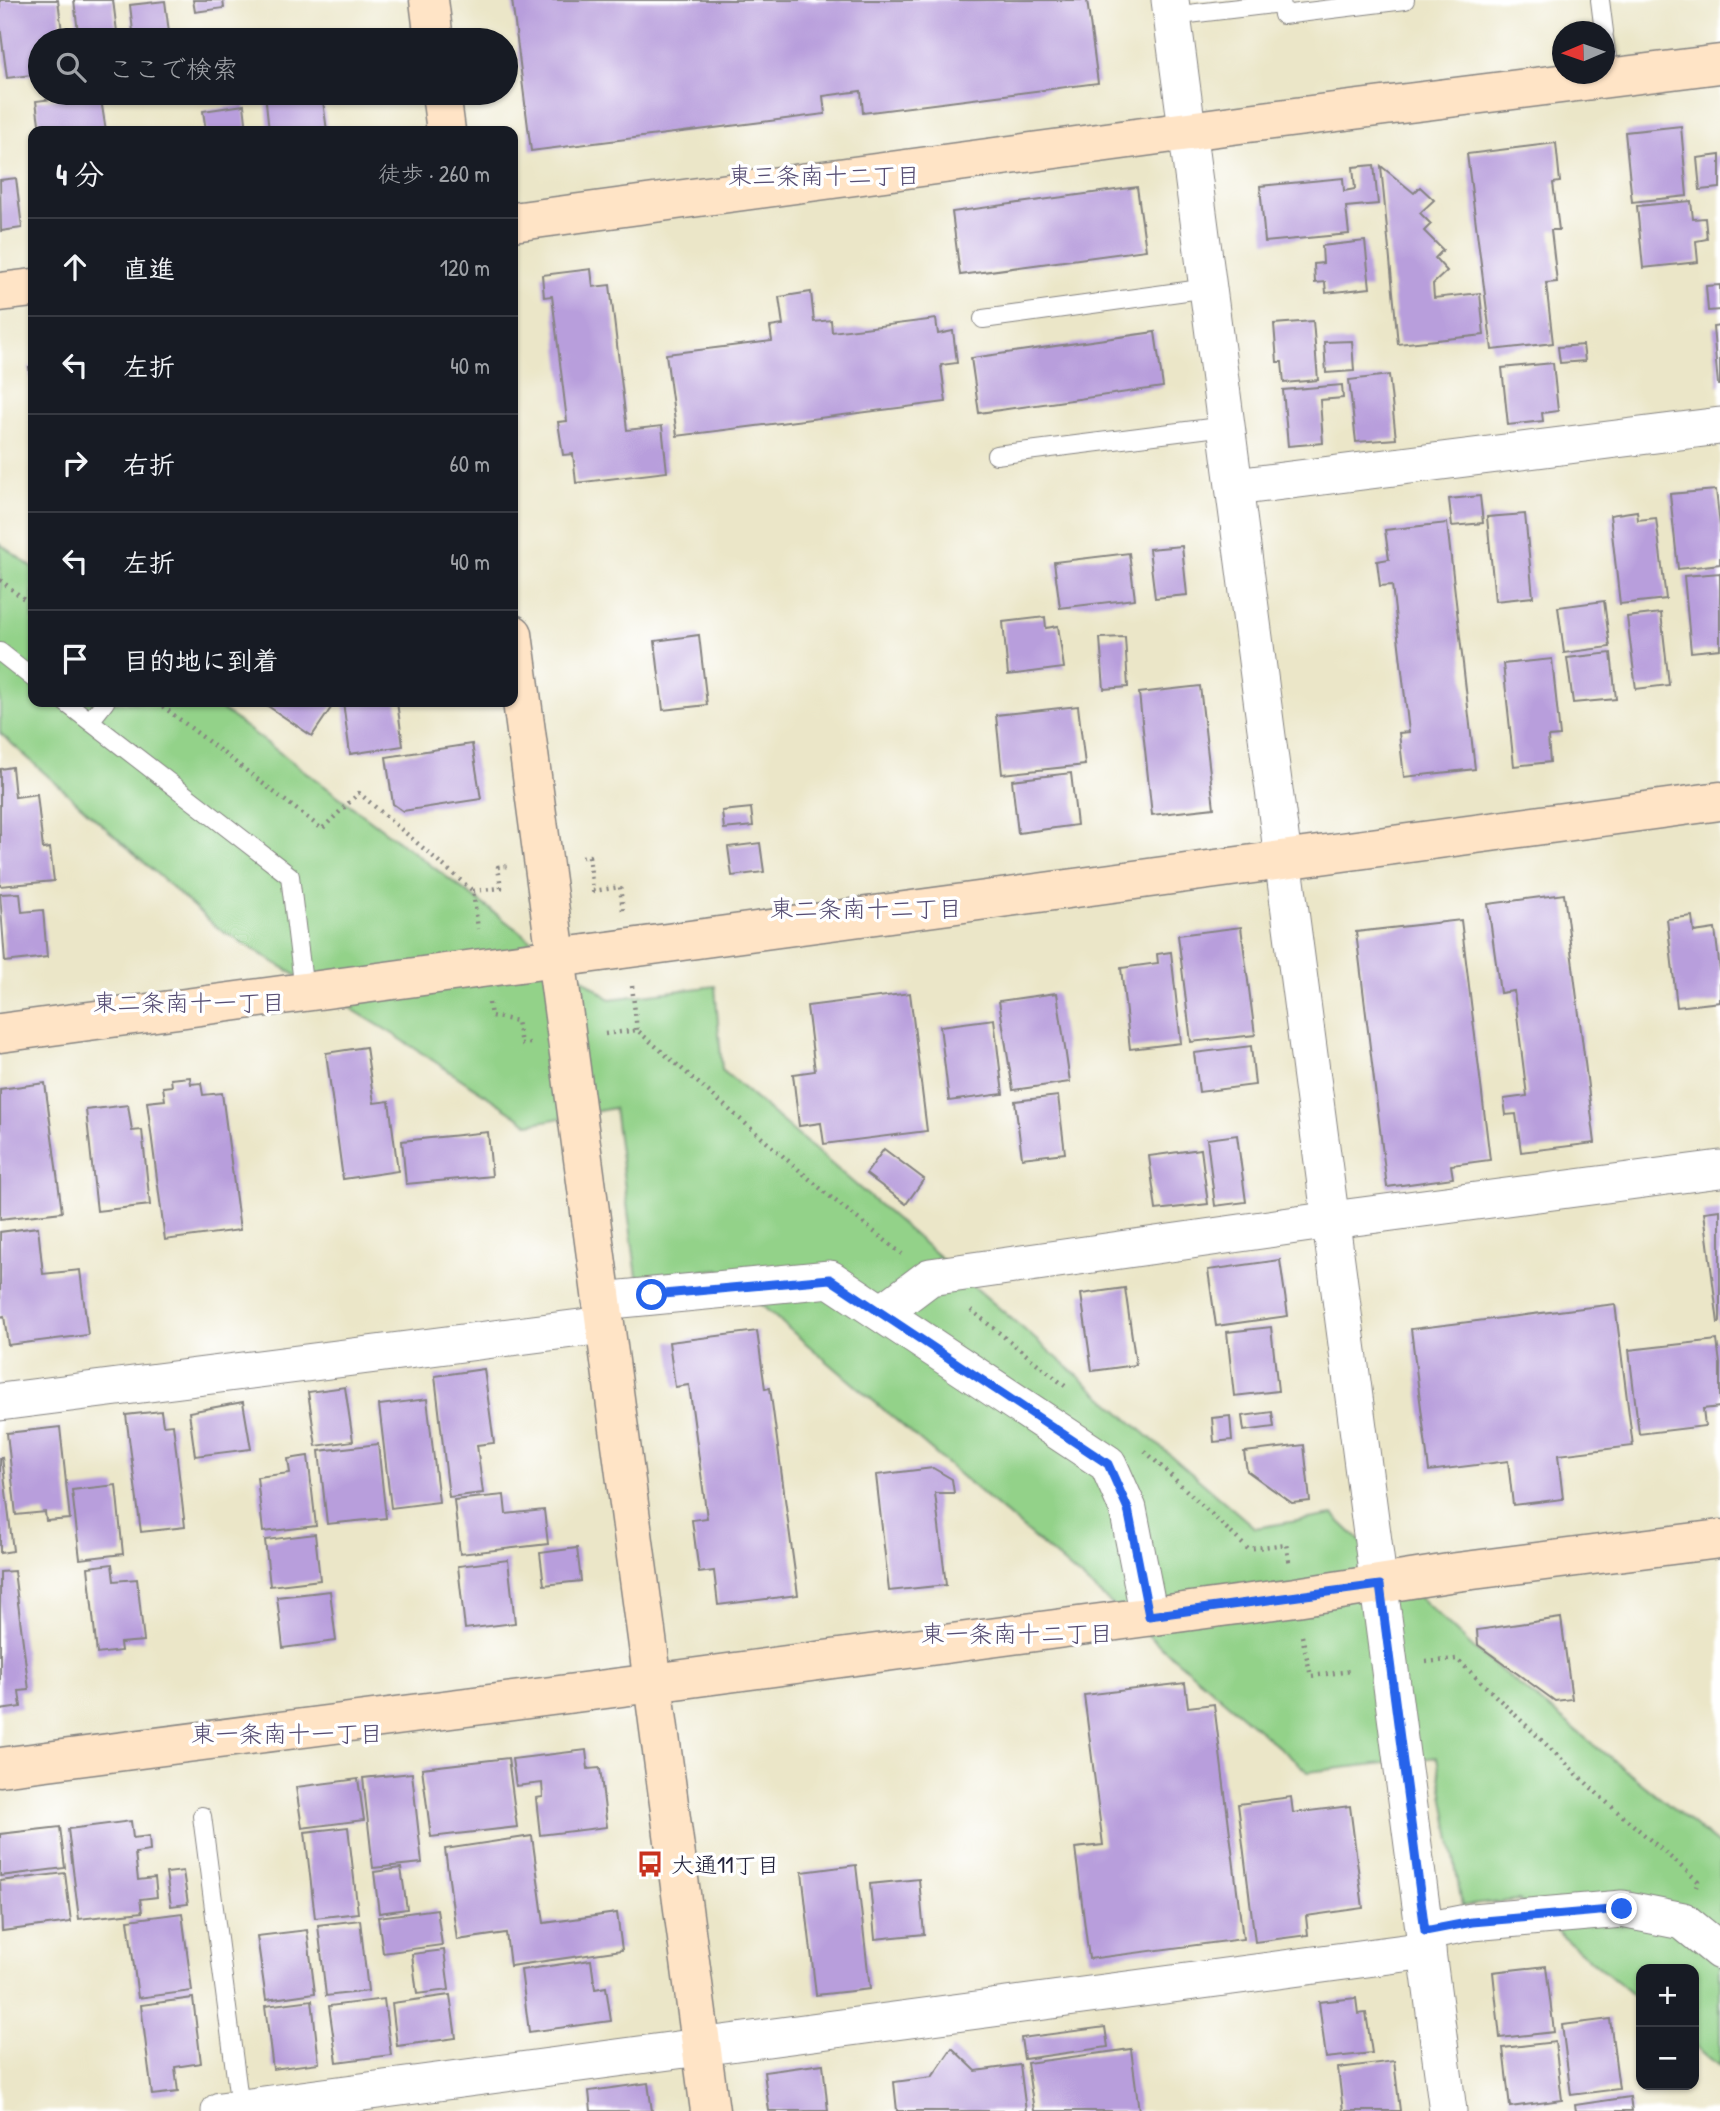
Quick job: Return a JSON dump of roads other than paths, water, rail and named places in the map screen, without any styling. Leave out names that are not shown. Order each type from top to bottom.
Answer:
[{"type":"street","points":[[429,0],[432,28]]},
{"type":"street","points":[[1171,8],[1448,2111]]},
{"type":"street","points":[[1615,77],[1720,64]]},
{"type":"street","points":[[518,221],[1188,131],[1562,84]]},
{"type":"street","points":[[443,105],[445,126]]},
{"type":"street","points":[[0,292],[28,289]]},
{"type":"street","points":[[1235,487],[1720,426]]},
{"type":"street","points":[[518,672],[710,2111]]},
{"type":"street","points":[[0,1032],[1720,801]]},
{"type":"street","points":[[882,1313],[930,1277],[1720,1168]]},
{"type":"street","points":[[0,1402],[830,1279],[1108,1464],[1128,1509],[1149,1616]]},
{"type":"street","points":[[0,1767],[653,1683],[1380,1585],[1449,1573],[1720,1539]]},
{"type":"street","points":[[230,2110],[701,2046],[1426,1940],[1472,1922],[1622,1909],[1683,1921],[1720,1951]]},
{"type":"lane","points":[[1171,8],[1281,1],[1283,15],[1405,0]]},
{"type":"lane","points":[[1600,0],[1603,21]]},
{"type":"lane","points":[[983,319],[1208,288]]},
{"type":"lane","points":[[996,455],[1227,426]]},
{"type":"lane","points":[[0,652],[28,674]]},
{"type":"lane","points":[[72,707],[290,876],[304,991]]},
{"type":"lane","points":[[90,721],[101,707]]},
{"type":"lane","points":[[202,1816],[230,2110]]},
{"type":"place","name":"大通11丁目","points":[[650,1864]]},
{"type":"district","name":"東三条南十二丁目","points":[[824,175]]},
{"type":"district","name":"東二条南十二丁目","points":[[866,908]]},
{"type":"district","name":"東二条南十一丁目","points":[[189,1002]]},
{"type":"district","name":"東一条南十二丁目","points":[[1017,1633]]},
{"type":"district","name":"東一条南十一丁目","points":[[287,1733]]}]
